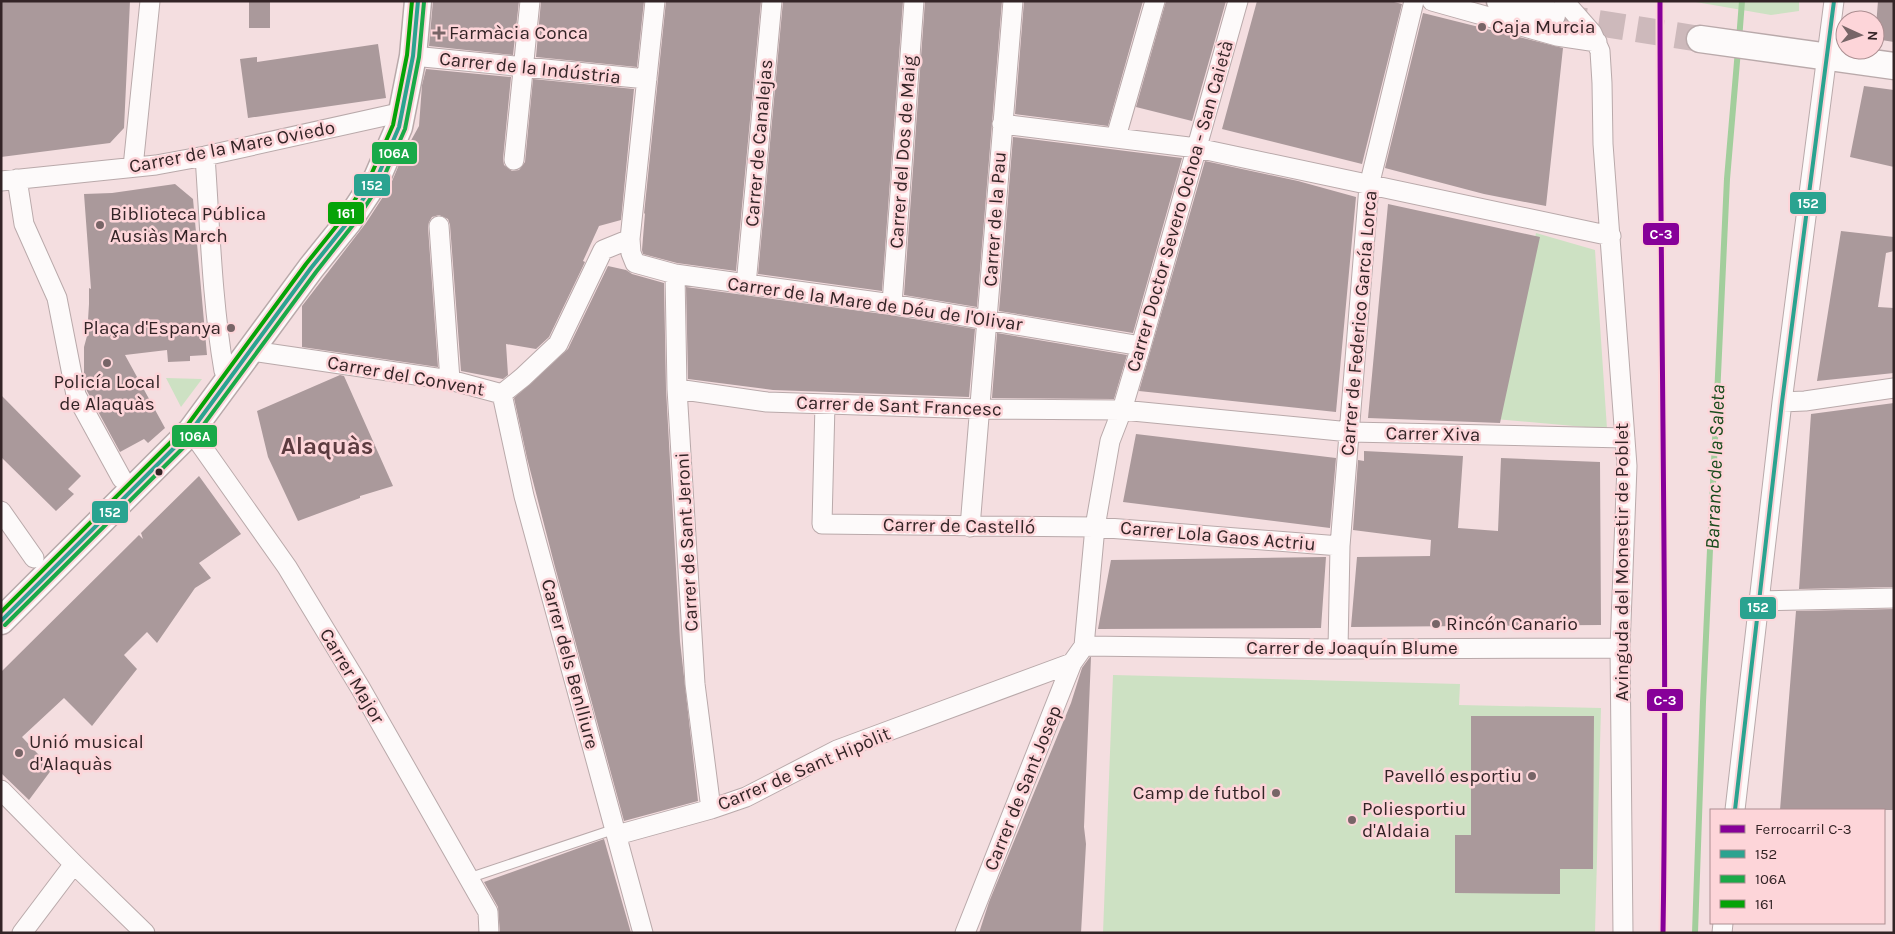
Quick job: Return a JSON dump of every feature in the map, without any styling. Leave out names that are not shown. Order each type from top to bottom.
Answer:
[{"type":"street","points":[[133,167],[150,1]]},
{"type":"street","points":[[1,621],[191,431],[311,268],[348,222],[377,178],[392,145],[403,112],[413,56],[418,1]]},
{"type":"street","points":[[514,160],[530,1]]},
{"type":"street","points":[[630,239],[655,1]]},
{"type":"street","name":"Carrer de Canalejas","points":[[746,285],[772,1]]},
{"type":"street","name":"Carrer del Dos de Maig","points":[[892,304],[914,1]]},
{"type":"street","name":"Carrer de la Pau","points":[[970,527],[1013,1]]},
{"type":"street","points":[[1116,137],[1155,1]]},
{"type":"street","name":"Carrer Doctor Severo Ochoa - San Caietà","points":[[1084,646],[1095,527],[1110,441],[1122,410],[1141,346],[1238,1]]},
{"type":"street","name":"Carrer de Federico García Lorca","points":[[1338,649],[1340,546],[1370,186],[1414,1]]},
{"type":"street","points":[[1432,1],[1558,36],[1597,42]]},
{"type":"street","points":[[1500,1],[1558,8],[1586,25],[1597,42]]},
{"type":"street","points":[[1735,809],[1782,402],[1815,56],[1834,1]]},
{"type":"street","points":[[1700,39],[1894,66]]},
{"type":"street","name":"Avinguda del Monestir de Poblet","points":[[1597,42],[1600,51],[1603,144],[1627,466],[1620,648],[1623,933]]},
{"type":"street","name":"Carrer de la Indústria","points":[[413,56],[647,79]]},
{"type":"street","name":"Carrer de la Mare Oviedo","points":[[9,180],[133,167],[205,156],[403,112]]},
{"type":"street","points":[[1002,124],[1197,148],[1611,236]]},
{"type":"street","points":[[205,156],[220,351],[224,371]]},
{"type":"street","points":[[9,180],[24,224],[57,298],[76,395],[122,479]]},
{"type":"street","points":[[439,226],[450,380]]},
{"type":"street","name":"Carrer de la Mare de Déu de l'Olivar","points":[[630,239],[631,253],[635,263],[675,274],[892,304],[1141,346]]},
{"type":"street","name":"Carrer del Convent","points":[[252,347],[259,352],[450,380],[502,394],[558,344],[603,250],[630,239]]},
{"type":"street","name":"Carrer de Sant Jeroni","points":[[675,274],[677,389],[695,684],[711,809]]},
{"type":"street","points":[[1782,402],[1805,401],[1894,388]]},
{"type":"street","name":"Carrer de Sant Francesc","points":[[677,389],[767,402],[980,409],[1122,410]]},
{"type":"street","name":"Carrer dels Benlliure","points":[[502,394],[524,496],[643,933]]},
{"type":"street","name":"Carrer de Castelló","points":[[825,404],[822,524],[1095,527]]},
{"type":"street","name":"Carrer Xiva","points":[[1122,410],[1350,432],[1625,438]]},
{"type":"street","name":"Carrer Major","points":[[191,431],[287,567],[361,689],[488,912],[490,933]]},
{"type":"street","points":[[1,512],[34,558]]},
{"type":"street","name":"Carrer Lola Gaos Actriu","points":[[1095,527],[1340,546]]},
{"type":"street","points":[[1758,601],[1894,598]]},
{"type":"street","name":"Carrer de Joaquín Blume","points":[[1084,646],[1338,649],[1620,648]]},
{"type":"street","name":"Carrer de Sant Josep","points":[[965,933],[1072,663],[1084,646]]},
{"type":"street","name":"Carrer de Sant Hipòlit","points":[[616,832],[711,809],[746,797],[836,750],[1072,663]]},
{"type":"street","points":[[1,790],[145,933]]},
{"type":"street","points":[[22,933],[74,864]]},
{"type":"lane","name":"Carrer de Sant Hipòlit","points":[[469,878],[616,832]]},
{"type":"green space","points":[[1690,1],[1799,1],[1799,11],[1771,15]]},
{"type":"green space","points":[[1536,233],[1595,250],[1607,429],[1495,419]]},
{"type":"green space","points":[[166,378],[202,379],[181,407]]},
{"type":"green space","name":"Poliesportiu d'Aldaia","points":[[1113,675],[1460,684],[1459,705],[1601,708],[1595,933],[1103,933]]},
{"type":"building","points":[[1,1],[130,1],[124,128],[110,143],[1,157]]},
{"type":"building","points":[[249,1],[270,1],[270,28],[249,28]]},
{"type":"building","points":[[433,1],[519,1],[513,55],[429,46]]},
{"type":"building","points":[[541,1],[644,1],[637,67],[536,57]]},
{"type":"building","points":[[666,1],[761,1],[736,271],[677,263],[643,254],[644,214]]},
{"type":"building","points":[[783,1],[903,1],[882,291],[758,274]]},
{"type":"building","points":[[925,1],[1002,1],[977,307],[904,295]]},
{"type":"building","points":[[1024,1],[1143,1],[1108,126],[1015,114]]},
{"type":"building","points":[[1166,1],[1226,1],[1192,121],[1136,107]]},
{"type":"building","points":[[1257,1],[1390,1],[1402,4],[1362,164],[1222,129]]},
{"type":"building","points":[[1878,1],[1894,1],[1894,42],[1885,41],[1885,10],[1877,10]]},
{"type":"building","points":[[1423,13],[1563,48],[1546,206],[1484,194],[1385,168]]},
{"type":"building","points":[[378,44],[386,98],[248,118],[240,59],[257,57],[257,62]]},
{"type":"building","points":[[426,69],[511,77],[503,159],[504,165],[512,171],[519,170],[525,162],[533,79],[634,89],[621,220],[599,226],[583,261],[585,262],[549,337],[536,349],[506,344],[508,375],[503,379],[461,371],[450,225],[448,219],[439,215],[432,217],[428,227],[438,367],[302,347],[302,306],[366,223],[390,186],[403,155],[419,126],[422,85]]},
{"type":"building","points":[[1864,86],[1894,90],[1894,167],[1850,157]]},
{"type":"building","points":[[1013,137],[1182,158],[1133,333],[999,311]]},
{"type":"building","points":[[1205,161],[1298,181],[1356,197],[1336,412],[1139,391]]},
{"type":"building","points":[[175,184],[193,199],[207,355],[190,356],[190,361],[168,362],[167,350],[125,355],[165,428],[148,443],[144,439],[120,452],[87,391],[84,377],[84,347],[87,336],[89,288],[91,289],[84,194],[112,193]]},
{"type":"building","points":[[1388,204],[1540,237],[1500,423],[1368,418]]},
{"type":"building","points":[[1841,231],[1894,237],[1894,251],[1886,253],[1878,307],[1894,308],[1894,373],[1817,381]]},
{"type":"building","points":[[608,266],[664,283],[666,389],[680,641],[698,801],[624,821],[555,567],[527,458],[514,398],[568,349]]},
{"type":"building","points":[[686,287],[890,315],[975,329],[969,397],[773,390],[688,379]]},
{"type":"building","points":[[997,333],[1127,355],[1114,399],[992,398]]},
{"type":"building","points":[[340,375],[344,376],[393,486],[360,496],[360,498],[298,521],[268,457],[257,411]]},
{"type":"building","points":[[1,395],[81,476],[68,489],[74,494],[56,511],[1,457]]},
{"type":"building","points":[[1894,403],[1894,587],[1799,589],[1811,414]]},
{"type":"building","points":[[1136,434],[1336,458],[1330,528],[1123,502]]},
{"type":"building","points":[[1364,451],[1463,456],[1458,528],[1498,531],[1501,458],[1600,462],[1601,625],[1351,627],[1357,557],[1430,556],[1431,540],[1353,530],[1358,460],[1364,461]]},
{"type":"building","points":[[199,476],[241,534],[199,563],[211,578],[195,588],[157,643],[147,632],[124,655],[137,669],[92,726],[64,698],[22,737],[52,769],[29,800],[1,773],[1,672],[139,535],[143,539],[141,533]]},
{"type":"building","points":[[1326,557],[1321,628],[1098,629],[1111,560]]},
{"type":"building","points":[[1894,609],[1894,810],[1780,809],[1796,611]]},
{"type":"building","points":[[1090,657],[1084,827],[1086,844],[1081,933],[979,933],[989,902],[1071,703],[1082,668]]},
{"type":"building","name":"Pavelló esportiu","points":[[1471,716],[1594,716],[1593,869],[1560,869],[1560,894],[1455,893],[1455,835],[1471,835]]},
{"type":"building","points":[[604,839],[631,933],[500,933],[498,907],[484,882]]},
{"type":"waterway","name":"Barranc de la Saleta","points":[[1739,40],[1742,1]]},
{"type":"waterway","name":"Barranc de la Saleta","points":[[1695,933],[1703,702],[1727,179],[1738,50]]},
{"type":"tunnel","points":[[1560,17],[1700,39]]},
{"type":"rail line","name":"C-3","points":[[1660,1],[1665,700],[1663,933]]},
{"type":"transit line","name":"161","points":[[1,612],[186,427],[306,264],[343,218],[371,175],[393,125],[407,55],[412,1]]},
{"type":"transit line","name":"152","points":[[1,621],[191,431],[311,268],[348,222],[377,178],[399,127],[413,56],[418,1]]},
{"type":"transit line","name":"152","points":[[1735,809],[1782,402],[1834,1]]},
{"type":"transit line","name":"106A","points":[[5,625],[196,435],[353,225],[382,181],[405,129],[419,57],[424,2]]},
{"type":"place","name":"Caja Murcia","points":[[1482,27]]},
{"type":"place","name":"Farmàcia Conca","points":[[439,33]]},
{"type":"place","name":"Biblioteca Pública Ausiàs March","points":[[100,225]]},
{"type":"place","name":"Plaça d'Espanya","points":[[231,328]]},
{"type":"place","name":"Policía Local de Alaquàs","points":[[107,363]]},
{"type":"place","name":"Rincón Canario","points":[[1436,624]]},
{"type":"place","name":"Unió musical d'Alaquàs","points":[[19,753]]},
{"type":"place","name":"Pavelló esportiu","points":[[1532,776]]},
{"type":"place","name":"Camp de futbol","points":[[1276,793]]},
{"type":"place","name":"Poliesportiu d'Aldaia","points":[[1352,820]]},
{"type":"district","name":"Alaquàs","points":[[327,446]]}]
